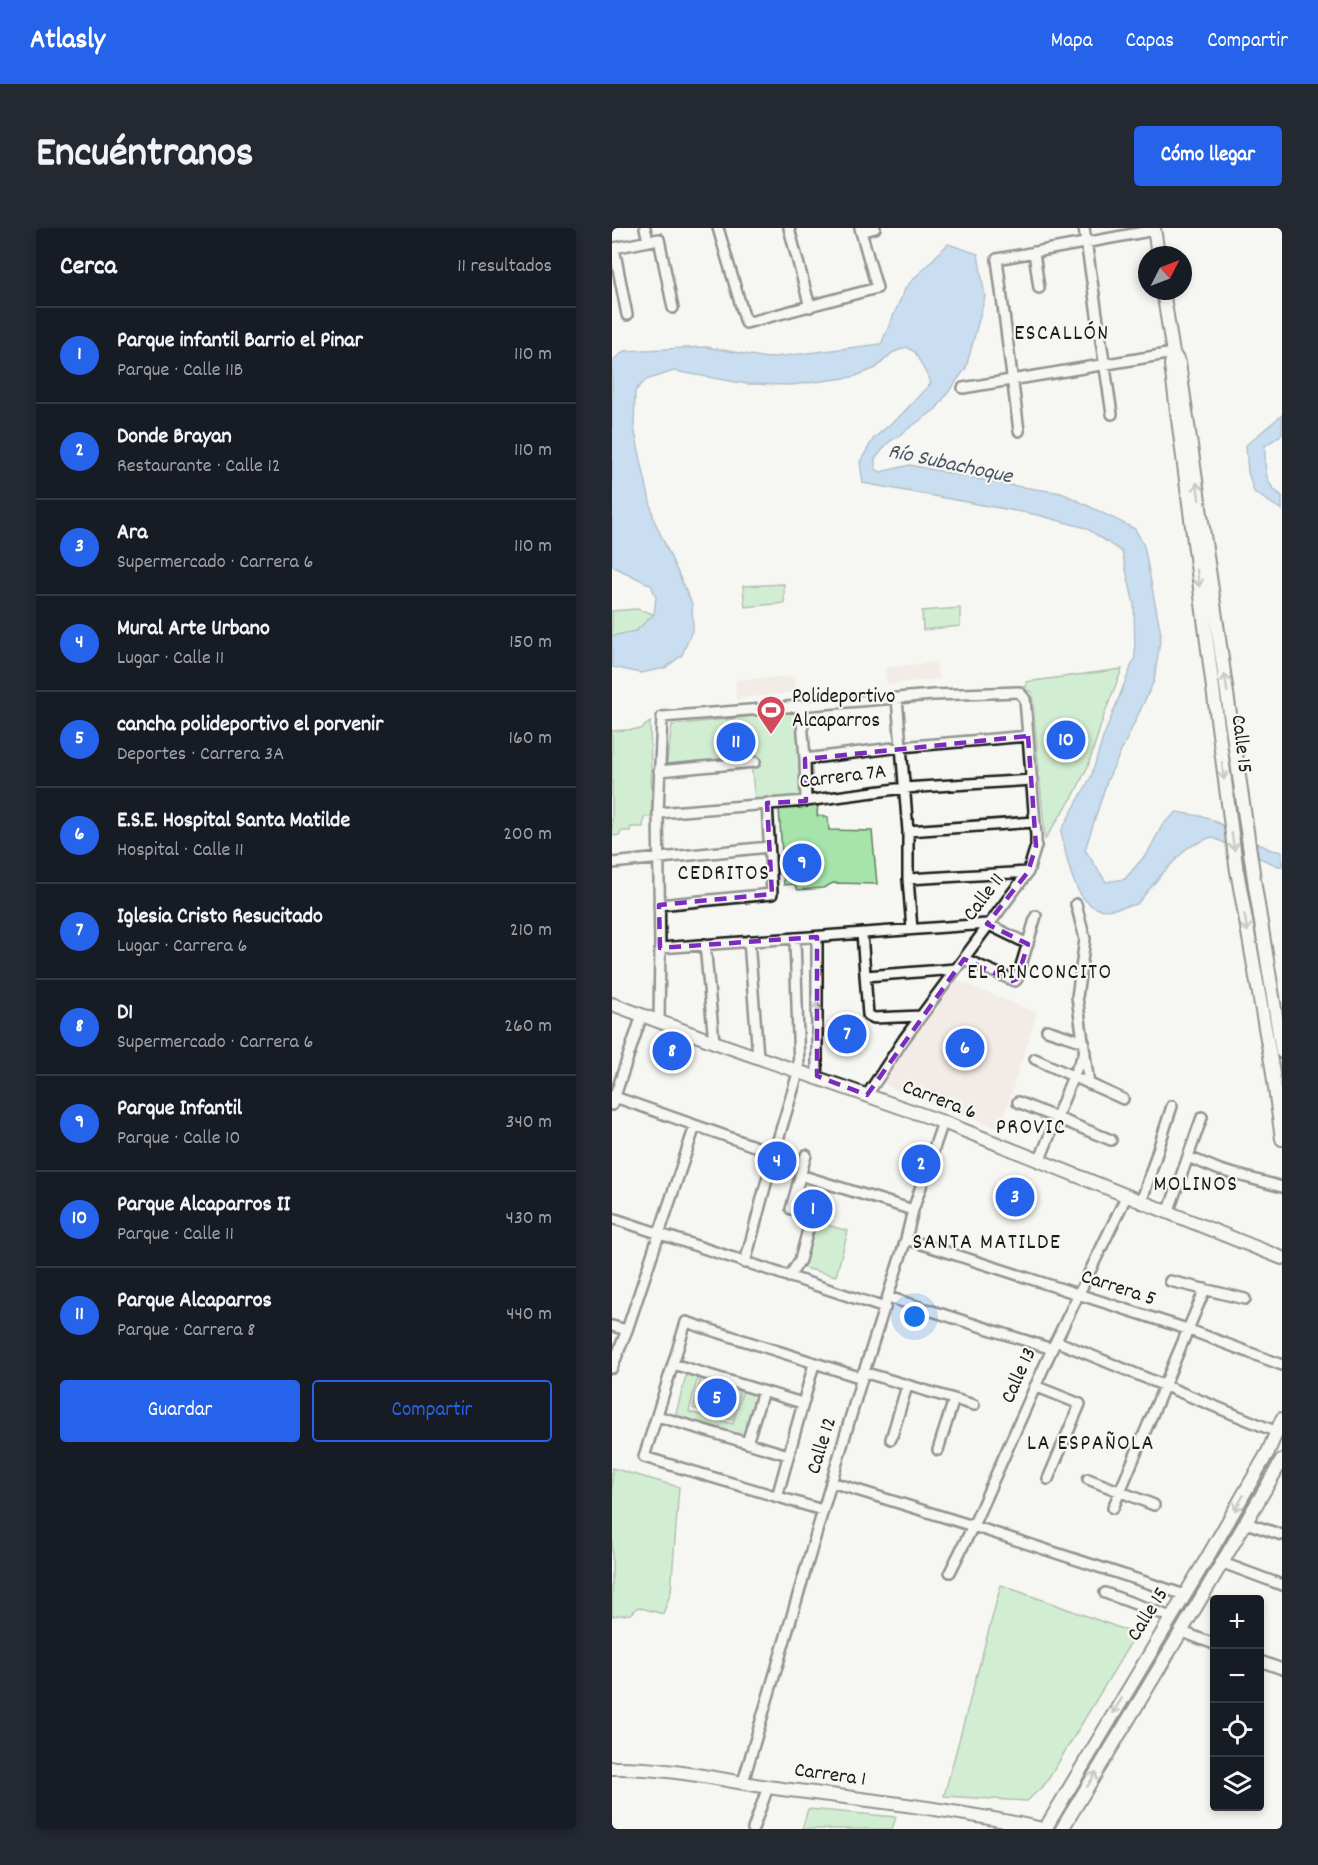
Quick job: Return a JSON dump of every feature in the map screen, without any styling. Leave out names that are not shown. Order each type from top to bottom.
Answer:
[{"type":"street","points":[[645,228],[648,240]]},
{"type":"street","points":[[718,228],[746,323],[877,288],[861,230],[875,228]]},
{"type":"street","points":[[789,228],[810,307]]},
{"type":"street","points":[[1084,228],[1112,414]]},
{"type":"street","points":[[1019,431],[997,259],[1155,229],[1157,246]]},
{"type":"street","points":[[627,315],[614,248],[648,240],[658,239],[673,308]]},
{"type":"street","points":[[1034,252],[1039,288]]},
{"type":"street","name":"Calle 15","points":[[1165,300],[1173,353],[1171,365],[1185,483],[1236,865],[1272,1067],[1282,1139]]},
{"type":"street","points":[[963,388],[1173,353]]},
{"type":"street","name":"Calle 15","points":[[1173,353],[1179,363],[1255,886],[1282,1052]]},
{"type":"street","name":"Calle 11","points":[[867,1095],[987,924],[1028,872],[1036,846],[1025,699],[1022,693],[1015,691],[897,698]]},
{"type":"street","points":[[659,1021],[658,813],[662,717],[897,698],[908,831],[908,879],[912,929]]},
{"type":"street","points":[[801,706],[806,801]]},
{"type":"street","points":[[1215,706],[1230,706]]},
{"type":"street","points":[[805,759],[902,747],[1028,736]]},
{"type":"street","points":[[659,771],[755,762]]},
{"type":"street","name":"Carrera 7A","points":[[658,813],[806,801],[904,788],[1032,780]]},
{"type":"street","points":[[659,905],[772,894],[767,803]]},
{"type":"street","points":[[908,831],[1035,822]]},
{"type":"street","points":[[612,863],[769,847]]},
{"type":"street","points":[[908,879],[1028,872]]},
{"type":"street","points":[[1239,885],[1255,886]]},
{"type":"street","points":[[1077,904],[1085,939],[1077,998],[1089,1084]]},
{"type":"street","points":[[964,959],[1015,981],[1035,916]]},
{"type":"street","points":[[660,948],[987,924],[1028,944]]},
{"type":"street","points":[[862,933],[868,1015],[871,1017],[921,1016]]},
{"type":"street","points":[[817,937],[817,1076]]},
{"type":"street","points":[[745,1263],[799,1070],[795,938]]},
{"type":"street","points":[[749,941],[758,1056]]},
{"type":"street","points":[[705,944],[714,1042]]},
{"type":"street","points":[[866,976],[956,969]]},
{"type":"street","name":"Carrera 6","points":[[612,1004],[943,1122],[1282,1258]]},
{"type":"street","points":[[642,1015],[613,1100],[774,1153]]},
{"type":"street","points":[[1047,1029],[1085,1047]]},
{"type":"street","points":[[1039,1162],[1085,1047]]},
{"type":"street","points":[[1035,1059],[1123,1099]]},
{"type":"street","points":[[1018,1102],[1111,1140]]},
{"type":"street","points":[[1141,1203],[1172,1106]]},
{"type":"street","points":[[1168,1213],[1202,1117]]},
{"type":"street","name":"Calle 12","points":[[743,1782],[862,1375],[943,1122]]},
{"type":"street","points":[[612,1368],[627,1330],[694,1126]]},
{"type":"street","points":[[791,1209],[806,1155]]},
{"type":"street","points":[[1188,1156],[1221,1170],[1282,1187]]},
{"type":"street","points":[[800,1175],[913,1210]]},
{"type":"street","name":"Calle 13","points":[[950,1572],[1054,1345],[1126,1197]]},
{"type":"street","points":[[612,1218],[885,1308]]},
{"type":"street","points":[[789,1277],[800,1260],[810,1222]]},
{"type":"street","name":"Carrera 5","points":[[906,1239],[1187,1329],[1282,1365]]},
{"type":"street","points":[[1170,1281],[1245,1299]]},
{"type":"street","points":[[1113,1508],[1205,1289]]},
{"type":"street","points":[[888,1298],[1054,1345],[1165,1384],[1277,1432]]},
{"type":"street","points":[[822,1510],[644,1457],[686,1322],[814,1364],[974,1405]]},
{"type":"street","points":[[612,1326],[627,1330]]},
{"type":"street","points":[[673,1364],[802,1402]]},
{"type":"street","points":[[777,1497],[814,1364]]},
{"type":"street","points":[[891,1439],[907,1386]]},
{"type":"street","points":[[1035,1386],[1080,1404],[1048,1479]]},
{"type":"street","points":[[747,1443],[763,1391]]},
{"type":"street","points":[[938,1450],[954,1399]]},
{"type":"street","points":[[657,1416],[788,1455]]},
{"type":"street","name":"Calle 15","points":[[1044,1829],[1185,1595],[1268,1452],[1282,1419]]},
{"type":"street","name":"Calle 15","points":[[1062,1829],[1223,1563],[1282,1460]]},
{"type":"street","points":[[1088,1479],[1154,1505]]},
{"type":"street","points":[[831,1482],[1185,1595]]},
{"type":"street","points":[[1246,1523],[1282,1535]]},
{"type":"street","points":[[1223,1563],[1282,1585]]},
{"type":"street","points":[[1105,1593],[1171,1617]]},
{"type":"street","points":[[1180,1631],[1210,1642]]},
{"type":"street","points":[[1264,1663],[1282,1670]]},
{"type":"street","points":[[1129,1686],[1144,1693]]},
{"type":"street","name":"Carrera 1","points":[[612,1767],[646,1767],[768,1787],[1003,1820],[1044,1829]]},
{"type":"street","points":[[753,1829],[768,1787]]},
{"type":"highlighted area","points":[[1028,736],[1036,846],[1028,872],[987,924],[1028,944],[1017,979],[1012,981],[964,959],[867,1095],[817,1076],[817,937],[660,948],[659,905],[772,894],[767,803],[806,801],[805,759]]},
{"type":"shaded area","points":[[936,662],[939,679],[887,684],[884,668]]},
{"type":"shaded area","points":[[794,676],[795,692],[736,699],[736,680]]},
{"type":"shaded area","points":[[952,978],[1037,1013],[1000,1129],[880,1083]]},
{"type":"green space","points":[[784,584],[784,603],[745,607],[743,586]]},
{"type":"green space","points":[[960,608],[960,626],[923,630],[922,611]]},
{"type":"green space","points":[[637,609],[654,614],[636,631],[612,636],[612,611]]},
{"type":"green space","points":[[1122,669],[1088,766],[1074,795],[1045,839],[1032,692],[1026,690],[1026,682]]},
{"type":"green space","points":[[800,711],[804,799],[755,801],[751,762],[666,768],[672,725]]},
{"type":"green space","points":[[650,722],[652,817],[644,817],[643,827],[631,827],[630,831],[621,831],[620,835],[612,836],[612,731],[641,729]]},
{"type":"green space","points":[[818,802],[817,816],[828,817],[829,830],[872,831],[877,884],[833,883],[823,888],[798,890],[794,884],[784,885],[780,804]]},
{"type":"green space","points":[[813,1221],[848,1231],[836,1276],[800,1267]]},
{"type":"green space","points":[[687,1372],[698,1376],[689,1412],[733,1424],[743,1389],[757,1393],[744,1437],[675,1417]]},
{"type":"green space","points":[[701,1377],[741,1387],[732,1420],[693,1408]]},
{"type":"green space","points":[[612,1468],[679,1487],[671,1591],[663,1614],[638,1607],[631,1614],[612,1616]]},
{"type":"green space","points":[[1001,1585],[1136,1634],[1046,1783],[1027,1801],[944,1796]]},
{"type":"green space","points":[[808,1809],[896,1817],[892,1829],[802,1829]]},
{"type":"water","points":[[948,244],[978,254],[985,297],[966,368],[936,409],[888,443],[875,459],[875,468],[880,472],[910,465],[1002,484],[1062,493],[1135,529],[1144,546],[1161,634],[1154,681],[1107,781],[1085,850],[1106,882],[1125,879],[1148,852],[1163,824],[1177,812],[1206,817],[1271,850],[1282,852],[1282,866],[1211,837],[1187,848],[1137,904],[1103,910],[1090,905],[1083,897],[1072,876],[1061,831],[1091,777],[1103,738],[1135,657],[1134,604],[1122,552],[1086,528],[1038,515],[863,483],[860,462],[874,438],[902,414],[931,383],[915,352],[906,347],[892,353],[876,368],[853,377],[791,385],[747,384],[674,371],[646,380],[635,391],[634,428],[654,520],[692,604],[693,628],[682,655],[665,668],[641,673],[612,667],[612,636],[636,631],[654,614],[656,597],[651,585],[612,566],[612,361],[624,351],[706,347],[767,358],[881,344],[906,287]]},
{"type":"water","points":[[1282,415],[1282,434],[1265,446],[1265,468],[1271,486],[1282,496],[1282,510],[1254,492],[1248,472],[1246,445]]},
{"type":"place","name":"Polideportivo Alcaparros","points":[[771,736]]},
{"type":"place","name":"Parque Alcaparros II","points":[[1066,740]]},
{"type":"place","name":"Parque Alcaparros","points":[[736,742]]},
{"type":"place","name":"Parque Infantil","points":[[802,863]]},
{"type":"place","name":"Iglesia Cristo Resucitado","points":[[847,1034]]},
{"type":"place","name":"E.S.E. Hospital Santa Matilde","points":[[965,1048]]},
{"type":"place","name":"D1","points":[[672,1051]]},
{"type":"place","name":"Mural Arte Urbano","points":[[777,1161]]},
{"type":"place","name":"Donde Brayan","points":[[921,1164]]},
{"type":"place","name":"Ara","points":[[1015,1197]]},
{"type":"place","name":"Parque infantil Barrio el Pinar","points":[[813,1209]]},
{"type":"place","name":"cancha polideportivo el porvenir","points":[[717,1398]]},
{"type":"district","name":"ESCALLÓN","points":[[1062,334]]},
{"type":"district","name":"CEDRITOS","points":[[724,874]]},
{"type":"district","name":"EL RINCONCITO","points":[[1040,973]]},
{"type":"district","name":"PROVIC","points":[[1031,1128]]},
{"type":"district","name":"MOLINOS","points":[[1196,1185]]},
{"type":"district","name":"SANTA MATILDE","points":[[987,1243]]},
{"type":"district","name":"LA ESPAÑOLA","points":[[1091,1444]]},
{"type":"water label","name":"Río Subachoque","points":[[950,465]]}]
